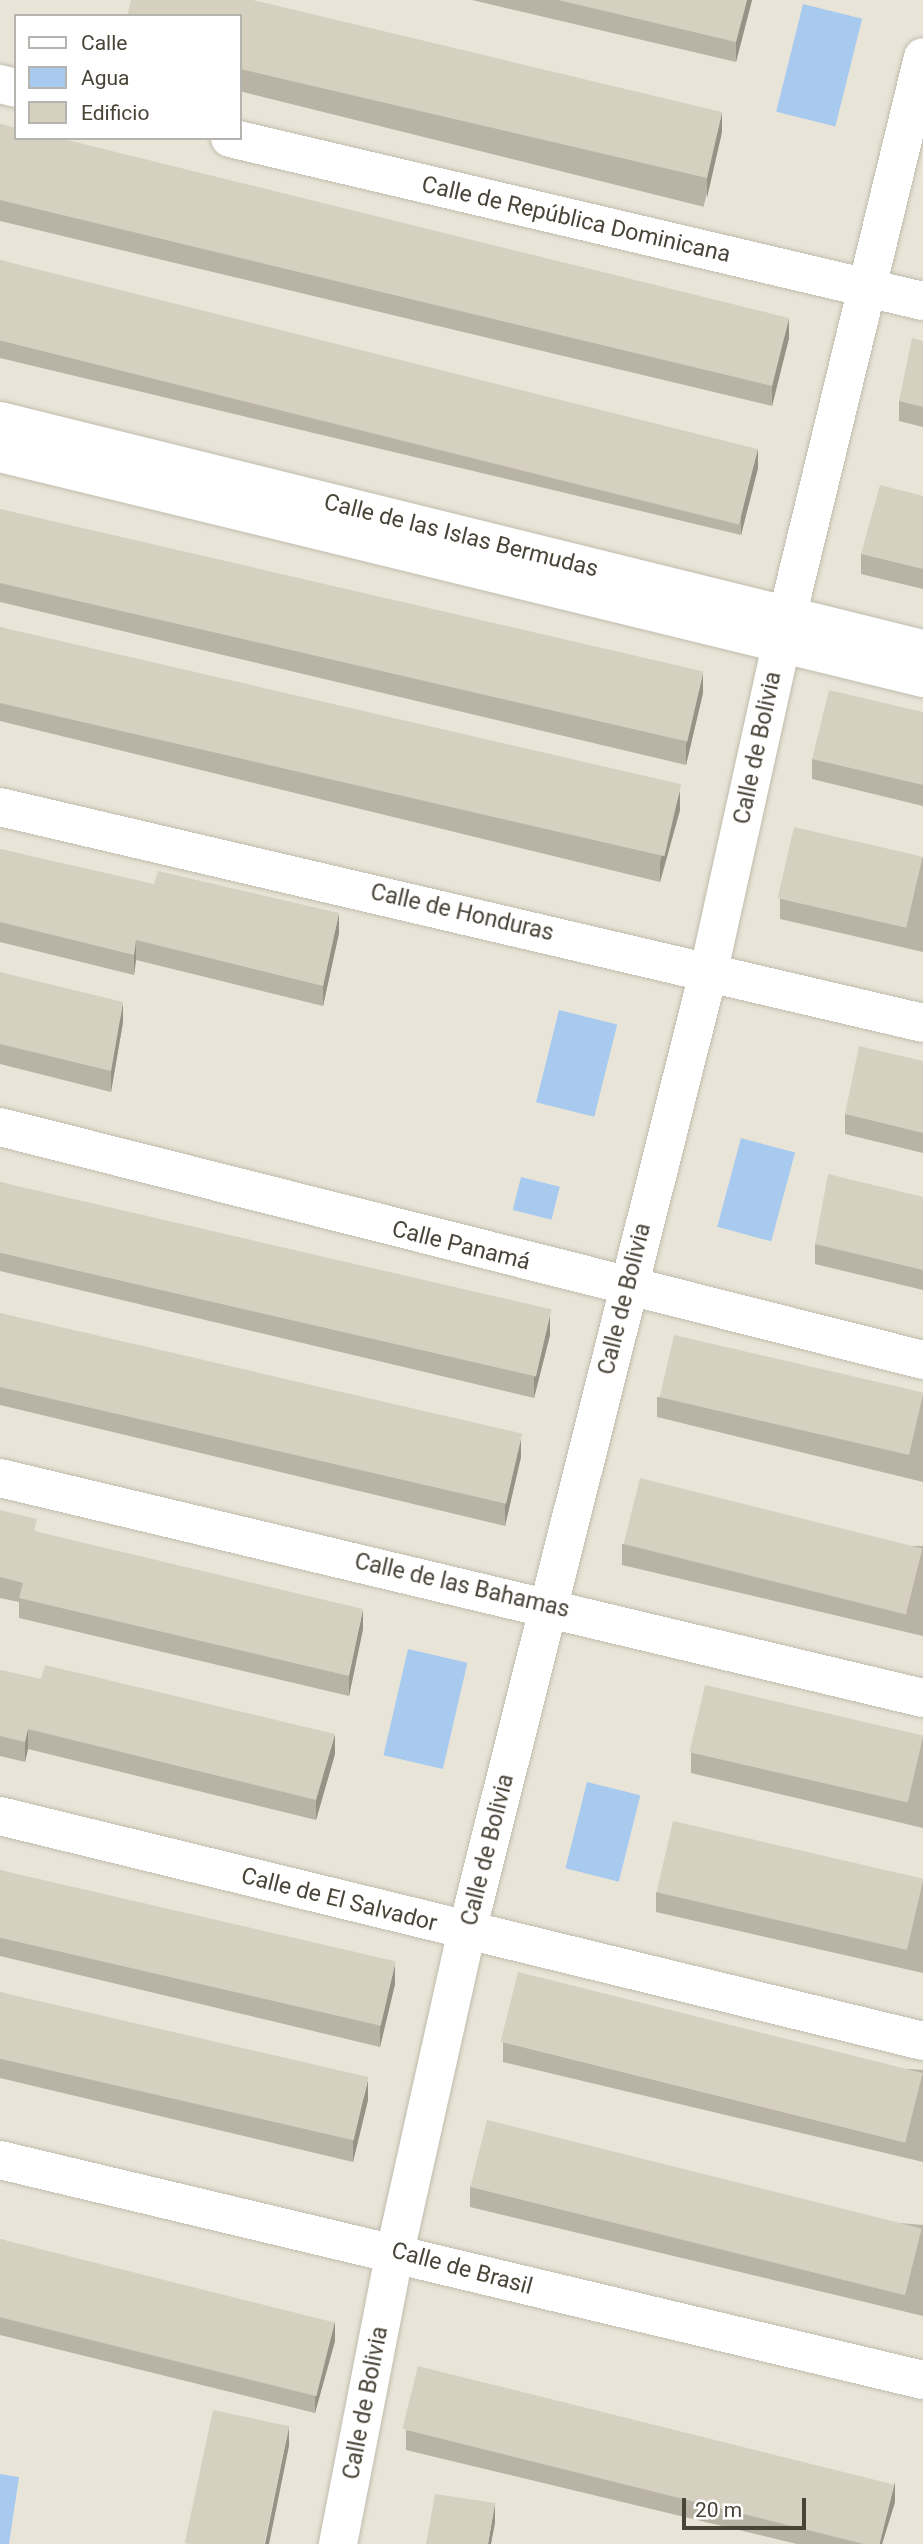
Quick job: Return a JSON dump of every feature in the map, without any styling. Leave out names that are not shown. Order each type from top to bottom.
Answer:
[{"type":"street","name":"Calle de Bolivia","points":[[338,2544],[395,2252],[467,1931],[709,970],[784,631],[923,57]]},
{"type":"street","name":"Calle de República Dominicana","points":[[238,140],[923,301]]},
{"type":"street","name":"Calle de las Islas Bermudas","points":[[0,421],[784,631],[923,678]]},
{"type":"street","name":"Calle de las Islas Bermudas","points":[[0,453],[784,631],[923,649]]},
{"type":"street","name":"Calle de Honduras","points":[[0,807],[709,970],[923,1023]]},
{"type":"street","name":"Calle Panamá","points":[[0,1127],[628,1289],[923,1360]]},
{"type":"street","name":"Calle de las Bahamas","points":[[0,1478],[550,1606],[923,1698]]},
{"type":"street","name":"Calle de El Salvador","points":[[0,1816],[923,2041]]},
{"type":"street","name":"Calle de Brasil","points":[[0,2160],[923,2380]]},
{"type":"shaded area","points":[[0,0],[923,0],[923,2544],[0,2544]]},
{"type":"water","points":[[803,4],[862,19],[835,126],[776,112]]},
{"type":"water","points":[[559,1010],[617,1025],[594,1117],[536,1102]]},
{"type":"water","points":[[741,1138],[795,1152],[771,1241],[717,1227]]},
{"type":"water","points":[[521,1177],[560,1187],[552,1220],[513,1210]]},
{"type":"water","points":[[408,1649],[467,1663],[443,1769],[383,1755]]},
{"type":"water","points":[[587,1782],[640,1795],[619,1882],[565,1868]]},
{"type":"water","points":[[0,2474],[19,2477],[9,2544],[0,2544]]},
{"type":"building","points":[[131,0],[253,0],[722,112],[707,178],[242,69],[242,14],[128,14]]},
{"type":"building","points":[[558,0],[747,0],[736,42]]},
{"type":"building","points":[[0,124],[14,128],[14,140],[67,140],[789,318],[772,386],[0,200]]},
{"type":"building","points":[[0,260],[758,449],[739,525],[0,340]]},
{"type":"building","points":[[912,338],[923,341],[923,407],[899,401]]},
{"type":"building","points":[[880,485],[923,496],[923,569],[861,554]]},
{"type":"building","points":[[0,509],[703,671],[687,742],[0,583]]},
{"type":"building","points":[[0,627],[681,784],[664,856],[0,703]]},
{"type":"building","points":[[829,690],[923,712],[923,785],[812,759]]},
{"type":"building","points":[[794,827],[923,857],[906,928],[778,898]]},
{"type":"building","points":[[0,849],[154,884],[158,871],[339,913],[323,986],[136,940],[134,955],[0,922]]},
{"type":"building","points":[[0,972],[123,1002],[111,1071],[0,1044]]},
{"type":"building","points":[[859,1046],[923,1061],[923,1133],[845,1114]]},
{"type":"building","points":[[828,1174],[923,1197],[923,1270],[815,1244]]},
{"type":"building","points":[[0,1182],[551,1309],[536,1377],[0,1253]]},
{"type":"building","points":[[0,1313],[522,1434],[506,1504],[0,1387]]},
{"type":"building","points":[[674,1335],[923,1392],[909,1455],[660,1397]]},
{"type":"building","points":[[640,1478],[922,1548],[906,1614],[624,1544]]},
{"type":"building","points":[[0,1510],[37,1519],[34,1531],[363,1609],[349,1676],[19,1598],[23,1583],[0,1577]]},
{"type":"building","points":[[45,1665],[335,1734],[316,1800],[28,1729],[25,1742],[0,1736],[0,1670],[41,1679]]},
{"type":"building","points":[[705,1685],[923,1735],[908,1803],[689,1752]]},
{"type":"building","points":[[673,1821],[923,1879],[907,1950],[657,1892]]},
{"type":"building","points":[[0,1870],[396,1961],[381,2026],[0,1938]]},
{"type":"building","points":[[518,1972],[923,2073],[905,2143],[501,2042]]},
{"type":"building","points":[[0,1992],[368,2077],[354,2140],[0,2059]]},
{"type":"building","points":[[487,2120],[922,2228],[905,2295],[470,2187]]},
{"type":"building","points":[[0,2239],[335,2322],[316,2396],[0,2317]]},
{"type":"building","points":[[418,2366],[894,2485],[880,2544],[863,2544],[402,2429]]},
{"type":"building","points":[[213,2410],[289,2426],[264,2544],[185,2543]]},
{"type":"building","points":[[435,2494],[495,2503],[488,2544],[426,2544]]}]
